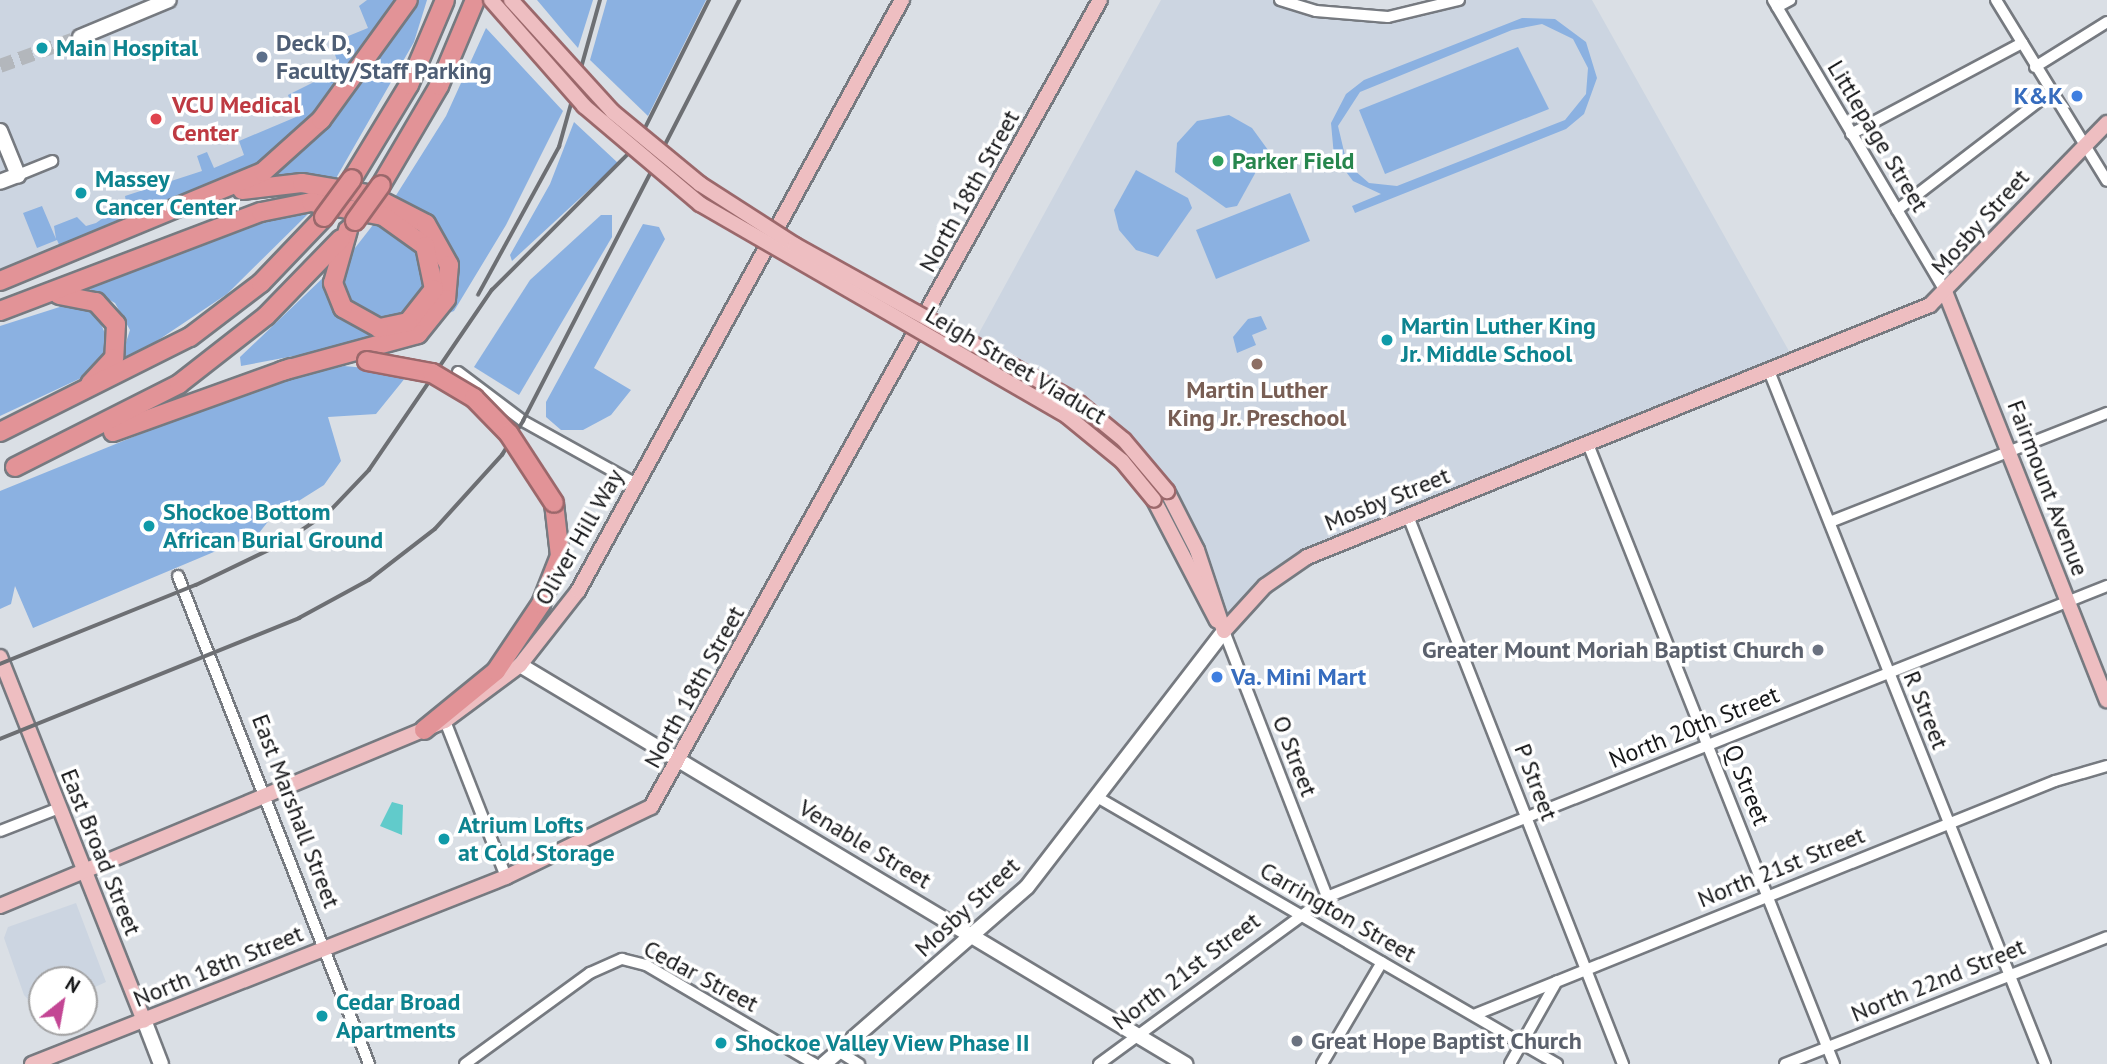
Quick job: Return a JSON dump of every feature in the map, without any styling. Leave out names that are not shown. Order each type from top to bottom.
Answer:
[{"type":"highway","points":[[0,281],[214,198],[263,172],[304,139],[408,0]]},
{"type":"highway","points":[[0,432],[64,403],[210,324],[324,217],[352,180],[409,85],[445,0]]},
{"type":"highway","points":[[7,470],[178,384],[266,316],[352,225],[381,185],[439,86],[475,0]]},
{"type":"highway","points":[[7,470],[282,371],[418,334],[446,299],[445,250],[426,224],[368,194],[302,183],[214,198]]},
{"type":"highway","points":[[0,311],[56,295],[261,212],[311,202],[383,216],[425,246],[434,289],[408,322],[379,328],[342,308],[334,283],[352,225]]},
{"type":"highway","points":[[56,295],[102,306],[119,339],[108,367],[64,403]]},
{"type":"highway","points":[[282,371],[368,361],[432,373],[474,398],[509,434],[554,503],[560,556],[541,604],[496,671],[424,730]]},
{"type":"main road","points":[[80,37],[169,0]]},
{"type":"main road","name":"Leigh Street Viaduct","points":[[491,0],[584,106],[690,196],[780,256],[1067,416],[1122,461],[1154,500],[1224,631]]},
{"type":"main road","name":"Leigh Street Viaduct","points":[[511,0],[613,112],[700,184],[795,245],[1079,403],[1125,440],[1167,491],[1197,550],[1224,631]]},
{"type":"main road","name":"Oliver Hill Way","points":[[0,906],[85,873],[445,721],[520,665],[578,592],[902,0]]},
{"type":"main road","name":"North 18th Street","points":[[32,1064],[506,877],[632,822],[659,797],[1100,0]]},
{"type":"main road","name":"Mosby Street","points":[[824,1064],[976,937],[1027,887],[1224,631],[1293,564],[1769,371],[1946,294],[2083,143],[2107,123]]},
{"type":"main road","points":[[0,131],[19,175],[0,182]]},
{"type":"main road","name":"Fairmount Avenue","points":[[1946,294],[2107,699]]},
{"type":"main road","name":"East Broad Street","points":[[0,657],[161,1064]]},
{"type":"main road","name":"Venable Street","points":[[520,665],[1185,1064]]},
{"type":"street","points":[[1280,0],[1316,11],[1388,17],[1459,0]]},
{"type":"street","points":[[1775,3],[1790,0]]},
{"type":"street","points":[[1998,0],[2035,67],[2107,181]]},
{"type":"street","name":"Littlepage Street","points":[[1775,3],[1946,294]]},
{"type":"street","points":[[2035,67],[2107,22]]},
{"type":"street","points":[[1851,134],[2022,43]]},
{"type":"street","points":[[1897,209],[2051,92]]},
{"type":"street","points":[[19,175],[52,161]]},
{"type":"street","name":"R Street","points":[[1769,371],[2045,1064]]},
{"type":"street","points":[[458,372],[523,421],[636,484]]},
{"type":"street","points":[[1830,522],[2107,413]]},
{"type":"street","name":"Q Street","points":[[1588,444],[1834,1064]]},
{"type":"street","name":"P Street","points":[[1408,516],[1623,1064]]},
{"type":"street","name":"East Marshall Street","points":[[178,576],[369,1064]]},
{"type":"street","name":"North 20th Street","points":[[1299,912],[1327,897],[1527,816],[2107,586]]},
{"type":"street","name":"O Street","points":[[1224,631],[1327,897]]},
{"type":"street","points":[[445,721],[506,877]]},
{"type":"street","name":"North 21st Street","points":[[1474,1016],[1584,968],[1949,823],[2107,766]]},
{"type":"street","name":"Carrington Street","points":[[1097,797],[1557,1064]]},
{"type":"street","points":[[0,831],[59,808]]},
{"type":"street","name":"North 21st Street","points":[[1099,1064],[1135,1034],[1299,912]]},
{"type":"street","name":"North 22nd Street","points":[[1785,1064],[2107,937]]},
{"type":"street","name":"Cedar Street","points":[[465,1064],[590,973],[622,959],[646,965],[815,1064]]},
{"type":"street","points":[[1322,1064],[1382,962]]},
{"type":"street","points":[[1510,1064],[1558,981]]},
{"type":"street","points":[[838,1051],[859,1064]]},
{"type":"shaded area","name":"VCU Medical Center","points":[[0,0],[398,0],[265,163],[0,273]]},
{"type":"shaded area","points":[[367,0],[398,0],[329,98],[265,163],[61,249],[57,240],[37,248],[23,213],[42,206],[56,239],[54,226],[77,217],[86,226],[96,223],[126,202],[125,196],[202,171],[197,156],[207,152],[214,168],[244,155],[239,141],[296,117],[288,95],[340,69],[331,43],[368,28],[359,6]]},
{"type":"shaded area","points":[[416,0],[427,0],[414,42],[335,180],[290,175],[258,181],[322,129]]},
{"type":"shaded area","points":[[537,0],[593,0],[578,48],[564,32]]},
{"type":"shaded area","points":[[607,0],[706,0],[648,116],[590,60]]},
{"type":"shaded area","points":[[1161,0],[1292,0],[1392,16],[1459,0],[1592,0],[1794,360],[1310,556],[1224,631],[1193,538],[1124,439],[973,344]]},
{"type":"shaded area","points":[[1522,18],[1555,19],[1586,42],[1597,78],[1584,114],[1566,129],[1355,213],[1352,206],[1381,194],[1353,181],[1334,156],[1331,123],[1346,94],[1364,80]],"holes":[[[1542,24],[1573,39],[1588,68],[1586,94],[1565,120],[1397,186],[1369,183],[1347,164],[1338,126],[1360,92],[1512,30]]]},
{"type":"shaded area","points":[[486,28],[563,111],[506,225],[454,311],[444,315],[456,291],[451,246],[433,220],[395,197],[446,116]]},
{"type":"shaded area","points":[[1518,47],[1549,109],[1385,174],[1359,110]]},
{"type":"shaded area","name":"Parker Field","points":[[1229,115],[1252,128],[1268,150],[1237,206],[1226,208],[1175,172],[1177,143],[1197,121]]},
{"type":"shaded area","points":[[574,122],[618,163],[512,261],[510,255],[550,184]]},
{"type":"shaded area","points":[[1136,170],[1188,198],[1192,208],[1158,257],[1136,250],[1119,230],[1114,210]]},
{"type":"shaded area","points":[[1290,193],[1310,241],[1216,279],[1196,230]]},
{"type":"shaded area","points":[[311,211],[227,294],[118,367],[130,330],[115,303],[88,288],[270,217]]},
{"type":"shaded area","points":[[601,215],[612,215],[612,237],[519,395],[474,367],[530,280]]},
{"type":"shaded area","points":[[376,221],[415,247],[424,262],[425,288],[395,319],[376,319],[350,305],[342,284],[348,257]]},
{"type":"shaded area","points":[[643,224],[659,227],[665,239],[594,368],[631,390],[611,415],[583,430],[561,430],[546,417],[546,402]]},
{"type":"shaded area","points":[[327,274],[335,311],[379,340],[241,366],[240,357]]},
{"type":"shaded area","points":[[69,304],[96,312],[111,348],[96,371],[0,416],[0,326]]},
{"type":"shaded area","points":[[1261,316],[1267,329],[1252,335],[1256,345],[1237,353],[1233,337],[1248,319]]},
{"type":"shaded area","name":"Shockoe Bottom African Burial Ground","points":[[344,366],[410,372],[376,414],[328,417],[341,461],[324,485],[270,519],[259,533],[33,628],[15,586],[11,604],[0,609],[0,491],[251,389]]},
{"type":"shaded area","points":[[392,802],[403,805],[402,835],[380,826]]},
{"type":"shaded area","points":[[76,903],[106,982],[98,986],[98,966],[28,966],[28,999],[24,995],[4,938],[8,927]]},
{"type":"tunnel","points":[[0,66],[80,37]]},
{"type":"railway","points":[[478,295],[559,147],[600,0]]},
{"type":"railway","points":[[0,664],[196,585],[279,545],[329,512],[369,470],[492,290],[636,146],[709,0]]},
{"type":"railway","points":[[0,739],[299,618],[369,580],[435,529],[502,455],[523,421],[739,0]]},
{"type":"place","name":"Main Hospital","points":[[42,48]]},
{"type":"place","name":"Deck D, Faculty/Staff Parking","points":[[262,57]]},
{"type":"place","name":"K&K","points":[[2077,96]]},
{"type":"place","name":"VCU Medical Center","points":[[156,119]]},
{"type":"place","name":"Parker Field","points":[[1218,161]]},
{"type":"place","name":"Massey Cancer Center","points":[[81,193]]},
{"type":"place","name":"Martin Luther King Jr. Middle School","points":[[1387,340]]},
{"type":"place","name":"Martin Luther King Jr. Preschool","points":[[1257,364]]},
{"type":"place","name":"Shockoe Bottom African Burial Ground","points":[[149,526]]},
{"type":"place","name":"Greater Mount Moriah Baptist Church","points":[[1818,650]]},
{"type":"place","name":"Va. Mini Mart","points":[[1217,677]]},
{"type":"place","name":"Atrium Lofts at Cold Storage","points":[[444,839]]},
{"type":"place","name":"Cedar Broad Apartments","points":[[322,1016]]},
{"type":"place","name":"Great Hope Baptist Church","points":[[1297,1041]]},
{"type":"place","name":"Shockoe Valley View Phase II","points":[[721,1043]]}]
